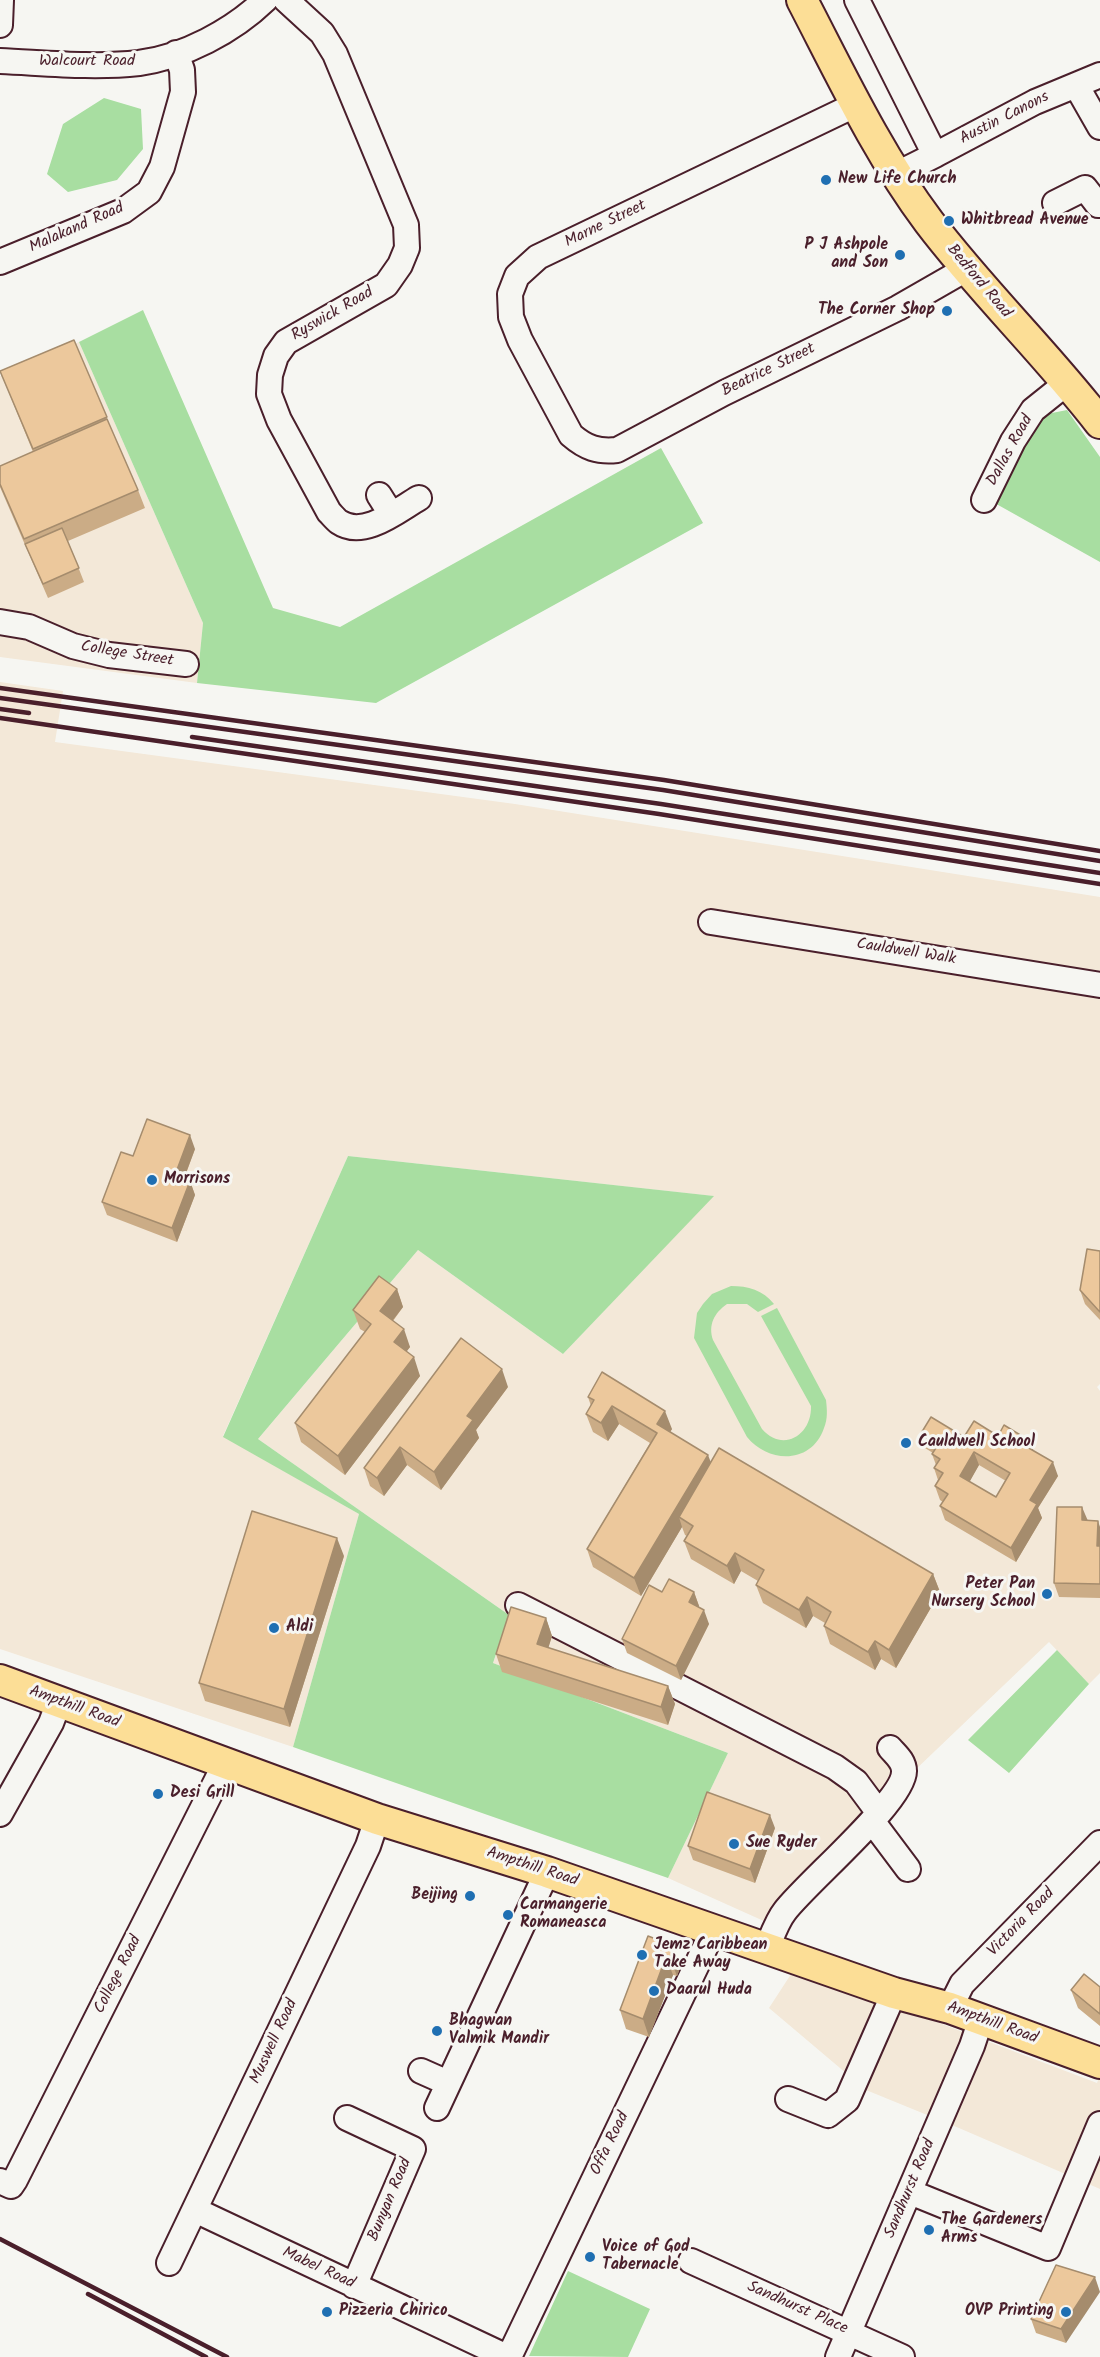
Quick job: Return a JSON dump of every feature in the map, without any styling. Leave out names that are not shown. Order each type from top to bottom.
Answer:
[{"type":"main road","name":"Bedford Road","points":[[802,0],[856,104],[927,220],[1018,329],[1068,382],[1100,423]]},
{"type":"main road","name":"Ampthill Road","points":[[0,1680],[377,1819],[547,1872],[894,1993],[950,2008],[1100,2063]]},
{"type":"street","points":[[0,25],[1,0]]},
{"type":"street","name":"Walcourt Road","points":[[0,61],[86,64],[140,62],[176,53],[210,39],[255,10],[265,0]]},
{"type":"street","name":"Ryswick Road","points":[[286,0],[322,33],[335,54],[406,225],[407,248],[400,265],[386,285],[286,342],[276,356],[270,375],[269,394],[279,420],[329,512],[340,523],[354,527],[372,525],[385,505],[419,498]]},
{"type":"street","points":[[857,0],[935,155],[897,174]]},
{"type":"street","name":"Malakand Road","points":[[0,262],[123,211],[148,192],[162,167],[183,92],[182,70],[176,53]]},
{"type":"street","name":"Austin Canons","points":[[935,155],[1035,102],[1100,75]]},
{"type":"street","points":[[1076,85],[1100,128]]},
{"type":"street","name":"Marne Street","points":[[571,435],[520,340],[511,316],[510,294],[517,276],[538,257],[856,104]]},
{"type":"street","points":[[1055,203],[1085,188],[1098,206],[1100,205]]},
{"type":"street","name":"Beatrice Street","points":[[571,435],[584,446],[602,452],[617,450],[724,393],[898,308],[966,269]]},
{"type":"street","name":"Dallas Road","points":[[984,500],[1013,441],[1033,410],[1068,382]]},
{"type":"street","name":"College Street","points":[[0,621],[29,627],[74,646],[109,655],[186,664]]},
{"type":"street","name":"Cauldwell Walk","points":[[711,922],[1100,985]]},
{"type":"street","points":[[518,1605],[835,1767],[856,1782],[908,1869]]},
{"type":"street","points":[[0,1814],[51,1723],[59,1702]]},
{"type":"street","points":[[767,1948],[783,1913],[805,1887],[876,1817],[900,1788],[904,1771],[900,1758],[890,1748]]},
{"type":"street","name":"College Road","points":[[6,2184],[225,1764]]},
{"type":"street","name":"Muswell Road","points":[[169,2263],[363,1856],[377,1819]]},
{"type":"street","name":"Victoria Road","points":[[950,2008],[963,1984],[1100,1843]]},
{"type":"street","points":[[437,2108],[547,1872]]},
{"type":"street","name":"Offa Road","points":[[508,2357],[712,1931]]},
{"type":"street","points":[[788,2099],[828,2115],[847,2100],[894,1993]]},
{"type":"street","name":"Sandhurst Road","points":[[838,2357],[972,2046],[981,2019]]},
{"type":"street","points":[[421,2071],[448,2083]]},
{"type":"street","name":"Bunyan Road","points":[[347,2118],[413,2149],[354,2286]]},
{"type":"street","points":[[910,2192],[1048,2248],[1100,2124]]},
{"type":"street","name":"Mabel Road","points":[[195,2210],[508,2357]]},
{"type":"street","name":"Sandhurst Place","points":[[691,2261],[902,2357]]},
{"type":"shaded area","points":[[79,342],[203,623],[197,683],[0,657],[0,376]]},
{"type":"shaded area","points":[[0,682],[63,691],[55,742],[515,804],[1100,897],[1100,1384],[1097,1387],[1100,1391],[1100,1673],[1089,1684],[1049,1642],[844,1838],[766,1922],[668,1878],[728,1753],[493,1663],[509,1615],[258,1439],[418,1250],[563,1354],[713,1196],[348,1156],[223,1436],[359,1514],[293,1747],[0,1649]]},
{"type":"shaded area","points":[[795,1968],[1097,2083],[1100,2075],[1100,2189],[866,2090],[769,2008]]},
{"type":"green space","points":[[104,98],[141,109],[143,149],[117,180],[68,192],[47,174],[63,124]]},
{"type":"green space","points":[[143,310],[273,608],[340,627],[661,448],[703,523],[376,703],[197,683],[203,623],[79,342]]},
{"type":"green space","points":[[1067,410],[1100,457],[1100,562],[991,501],[1042,415]]},
{"type":"green space","points":[[348,1156],[714,1196],[563,1354],[418,1250],[258,1439],[509,1615],[493,1663],[728,1753],[668,1878],[293,1747],[359,1514],[223,1437]]},
{"type":"green space","points":[[731,1286],[755,1290],[765,1295],[774,1304],[758,1312],[747,1304],[727,1304],[716,1315],[711,1329],[713,1340],[762,1429],[779,1440],[787,1440],[801,1432],[810,1416],[811,1406],[761,1316],[777,1308],[826,1400],[827,1418],[824,1428],[818,1440],[800,1454],[778,1456],[756,1446],[747,1437],[694,1338],[697,1313],[703,1304],[712,1294]]},
{"type":"green space","points":[[1057,1650],[1089,1684],[1009,1773],[968,1740]]},
{"type":"green space","points":[[568,2271],[650,2309],[628,2357],[529,2356]]},
{"type":"building","points":[[74,340],[107,417],[33,449],[0,371]]},
{"type":"building","points":[[107,419],[138,490],[24,539],[0,484],[0,466]]},
{"type":"building","points":[[62,528],[79,568],[43,584],[25,544]]},
{"type":"building","name":"Morrisons","points":[[147,1119],[190,1135],[175,1175],[190,1181],[172,1228],[102,1202],[121,1152],[133,1156]]},
{"type":"building","points":[[1087,1249],[1100,1251],[1100,1312],[1080,1290]]},
{"type":"building","points":[[379,1276],[397,1289],[380,1311],[404,1329],[394,1342],[414,1357],[338,1456],[295,1423],[371,1324],[353,1310]]},
{"type":"building","points":[[461,1338],[502,1369],[467,1416],[473,1420],[434,1472],[400,1447],[377,1478],[364,1468]]},
{"type":"building","points":[[602,1372],[665,1411],[657,1424],[708,1455],[634,1578],[587,1549],[657,1433],[612,1406],[601,1423],[586,1414],[594,1400],[588,1397]]},
{"type":"building","points":[[931,1417],[964,1437],[974,1421],[998,1436],[1004,1425],[1030,1441],[1027,1447],[1053,1462],[1030,1500],[1037,1504],[1011,1548],[940,1506],[948,1494],[935,1486],[943,1473],[934,1468],[940,1459],[932,1454],[938,1445],[920,1435]],"holes":[[[974,1452],[1010,1473],[996,1497],[960,1476]]]},
{"type":"building","points":[[719,1448],[933,1574],[889,1650],[875,1641],[868,1652],[824,1626],[831,1612],[807,1597],[799,1610],[756,1585],[764,1570],[735,1553],[727,1566],[684,1541],[693,1526],[679,1517]]},
{"type":"building","points":[[1057,1507],[1082,1507],[1082,1520],[1098,1521],[1100,1584],[1054,1583]]},
{"type":"building","name":"Aldi","points":[[252,1511],[337,1538],[284,1709],[199,1683]]},
{"type":"building","points":[[669,1579],[694,1592],[689,1602],[704,1610],[676,1666],[622,1639],[649,1585],[662,1592]]},
{"type":"building","points":[[511,1607],[546,1618],[537,1644],[668,1686],[661,1707],[496,1654]]},
{"type":"building","name":"Sue Ryder","points":[[707,1792],[770,1815],[750,1869],[688,1846]]},
{"type":"building","points":[[648,1936],[669,1944],[668,1947],[674,1950],[670,1958],[666,1957],[643,2019],[620,2010]]},
{"type":"building","points":[[1084,1974],[1100,1987],[1100,2014],[1071,1990]]},
{"type":"building","points":[[1056,2265],[1095,2277],[1061,2329],[1031,2319]]},
{"type":"railway","points":[[0,688],[664,780],[1100,851]]},
{"type":"railway","points":[[0,698],[663,790],[1100,861]]},
{"type":"railway","points":[[0,709],[29,713]]},
{"type":"railway","points":[[0,718],[659,814],[1100,884]]},
{"type":"railway","points":[[192,737],[661,804],[1100,873]]},
{"type":"railway","points":[[0,2239],[227,2357]]},
{"type":"railway","points":[[88,2294],[206,2357]]},
{"type":"place","name":"New Life Church","points":[[826,180]]},
{"type":"place","name":"Whitbread Avenue","points":[[949,221]]},
{"type":"place","name":"P J Ashpole and Son","points":[[900,255]]},
{"type":"place","name":"The Corner Shop","points":[[947,311]]},
{"type":"place","name":"Morrisons","points":[[152,1180]]},
{"type":"place","name":"Cauldwell School","points":[[906,1443]]},
{"type":"place","name":"Peter Pan Nursery School","points":[[1047,1594]]},
{"type":"place","name":"Aldi","points":[[274,1628]]},
{"type":"place","name":"Desi Grill","points":[[158,1794]]},
{"type":"place","name":"Sue Ryder","points":[[734,1844]]},
{"type":"place","name":"Beijing","points":[[470,1896]]},
{"type":"place","name":"Carmangerie Romaneasca","points":[[508,1915]]},
{"type":"place","name":"Jemz Caribbean Take Away","points":[[642,1955]]},
{"type":"place","name":"Daarul Huda","points":[[654,1991]]},
{"type":"place","name":"Bhagwan Valmik Mandir","points":[[437,2031]]},
{"type":"place","name":"The Gardeners Arms","points":[[929,2230]]},
{"type":"place","name":"Voice of God Tabernacle","points":[[590,2257]]},
{"type":"place","name":"Pizzeria Chirico","points":[[327,2312]]},
{"type":"place","name":"OVP Printing","points":[[1066,2312]]}]
